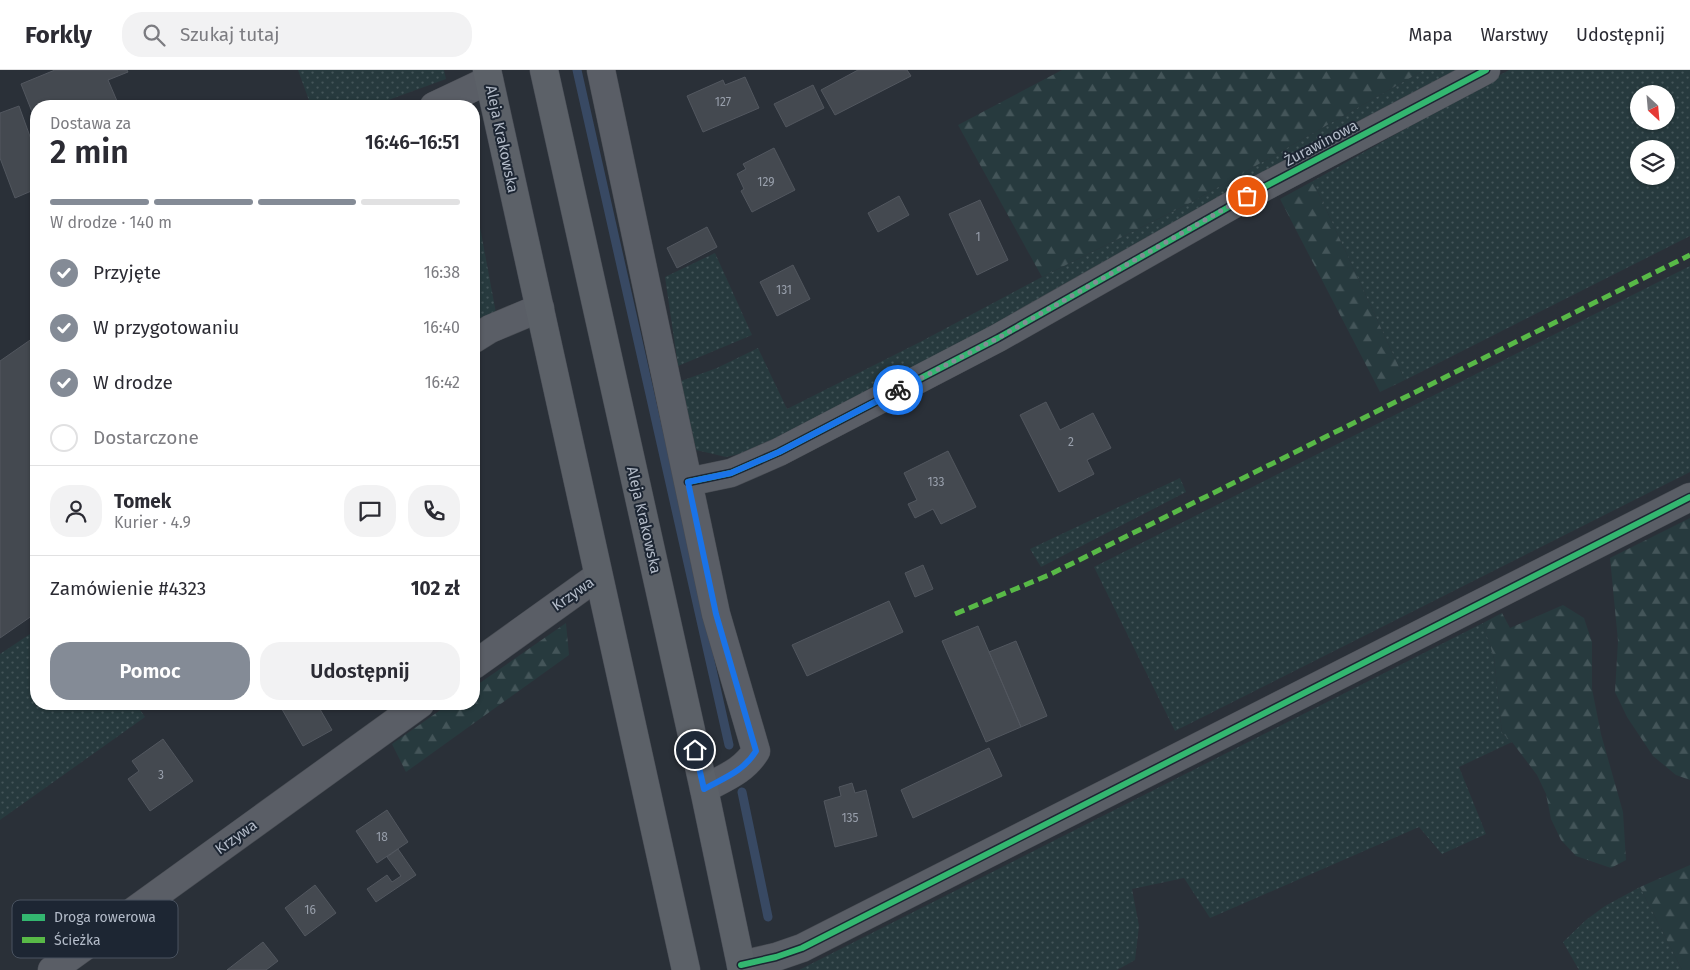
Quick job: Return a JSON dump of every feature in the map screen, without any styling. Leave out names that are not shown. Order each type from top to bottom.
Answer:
[{"type":"main road","name":"Aleja Krakowska","points":[[544,70],[742,967]]},
{"type":"main road","name":"Aleja Krakowska","points":[[488,75],[686,970]]},
{"type":"street","points":[[601,70],[716,614],[756,751],[750,762],[704,789]]},
{"type":"street","name":"Żurawinowa","points":[[688,482],[731,473],[788,447],[998,338],[1264,187],[1486,70]]},
{"type":"street","points":[[444,100],[488,75]]},
{"type":"street","points":[[480,335],[490,329],[540,308]]},
{"type":"street","points":[[742,967],[802,948],[1690,497]]},
{"type":"street","name":"Krzywa","points":[[480,661],[598,576]]},
{"type":"street","name":"Krzywa","points":[[149,900],[412,710]]},
{"type":"street","name":"Krzywa","points":[[52,970],[69,958]]},
{"type":"green space","points":[[298,70],[444,70],[446,79],[388,100],[309,100]]},
{"type":"green space","points":[[1062,70],[1424,70],[1190,203],[1042,277],[958,125]]},
{"type":"green space","points":[[1424,70],[1459,70],[932,362],[748,452],[726,457],[696,450],[681,381],[717,368],[758,348],[787,409],[1190,203]]},
{"type":"green space","points":[[1509,70],[1690,70],[1690,236],[1405,380],[1313,181]]},
{"type":"green space","points":[[1313,181],[1405,380],[1380,392],[1280,199]]},
{"type":"green space","points":[[480,227],[496,313],[480,324]]},
{"type":"green space","points":[[715,253],[752,335],[678,366],[665,277]]},
{"type":"green space","points":[[1690,266],[1690,472],[1175,731],[1094,567]]},
{"type":"green space","points":[[1180,478],[1186,492],[1041,567],[1030,549]]},
{"type":"green space","points":[[1690,518],[1690,780],[1676,775],[1653,756],[1627,717],[1615,692],[1618,641],[1610,558]]},
{"type":"green space","points":[[1563,605],[1584,618],[1592,642],[1592,689],[1601,734],[1623,812],[1626,860],[1611,868],[1576,856],[1561,840],[1551,819],[1546,794],[1537,775],[1512,742],[1502,733],[1494,658],[1483,623],[1502,613],[1510,628]]},
{"type":"green space","points":[[566,623],[569,655],[406,772],[392,744],[440,710],[480,710],[480,683]]},
{"type":"green space","points":[[1483,623],[1494,658],[1502,733],[1512,742],[1459,767],[1486,834],[1442,854],[1419,827],[1210,918],[1184,878],[1132,889],[1139,926],[1135,960],[1117,970],[799,970]]},
{"type":"green space","points":[[30,634],[30,710],[140,710],[145,717],[0,820],[0,654]]},
{"type":"green space","points":[[1690,865],[1690,970],[1682,970],[1640,887]]},
{"type":"green space","points":[[1640,887],[1682,970],[1579,970],[1563,942],[1586,920],[1605,906]]},
{"type":"building","points":[[55,70],[127,70],[128,72],[108,80],[117,100],[30,100],[30,107],[21,84]]},
{"type":"building","points":[[858,70],[907,70],[911,76],[835,115],[821,90]]},
{"type":"building","points":[[745,77],[759,108],[703,132],[687,96],[723,80],[725,85]]},
{"type":"building","points":[[813,85],[824,108],[786,127],[774,104]]},
{"type":"building","points":[[19,106],[30,136],[30,192],[15,198],[0,158],[0,113]]},
{"type":"building","points":[[774,148],[795,190],[752,212],[741,191],[744,189],[737,174],[746,169],[743,164]]},
{"type":"building","points":[[899,196],[909,215],[878,232],[868,213]]},
{"type":"building","points":[[980,200],[1008,260],[977,275],[949,214]]},
{"type":"building","points":[[707,227],[717,247],[677,268],[667,248]]},
{"type":"building","points":[[793,265],[810,299],[777,316],[760,282]]},
{"type":"building","points":[[30,340],[30,617],[0,638],[0,361]]},
{"type":"building","points":[[1046,402],[1060,430],[1093,413],[1111,448],[1087,460],[1094,474],[1059,492],[1020,415]]},
{"type":"building","points":[[948,451],[976,507],[941,524],[933,509],[915,518],[908,504],[917,500],[904,473]]},
{"type":"building","points":[[923,565],[933,589],[915,597],[905,573]]},
{"type":"building","points":[[889,601],[903,632],[807,676],[792,645]]},
{"type":"building","points":[[978,626],[1021,727],[986,742],[942,641]]},
{"type":"building","points":[[1016,641],[1047,716],[1021,727],[989,652]]},
{"type":"building","points":[[282,710],[320,710],[332,730],[303,746]]},
{"type":"building","points":[[163,739],[193,781],[150,811],[128,779],[139,771],[132,761]]},
{"type":"building","points":[[989,748],[1002,776],[913,818],[901,790]]},
{"type":"building","points":[[852,783],[855,793],[866,790],[877,836],[835,847],[824,801],[841,796],[839,787]]},
{"type":"building","points":[[387,810],[408,842],[377,863],[356,831]]},
{"type":"building","points":[[398,849],[416,875],[376,902],[367,889],[387,875],[392,882],[401,876],[387,857]]},
{"type":"building","points":[[315,885],[336,913],[305,936],[285,908]]},
{"type":"building","points":[[263,942],[278,961],[266,970],[227,970]]},
{"type":"waterway","points":[[577,70],[729,745]]},
{"type":"waterway","points":[[742,792],[768,917]]},
{"type":"marked path","points":[[955,614],[1049,575],[1690,255]]},
{"type":"cycle path","points":[[688,482],[731,473],[779,452],[998,338],[1264,187],[1486,70]]},
{"type":"cycle path","points":[[741,965],[776,957],[802,948],[1690,497]]},
{"type":"way so far","points":[[898,390],[998,338],[1247,196]]},
{"type":"route","points":[[695,750],[704,789],[750,762],[756,751],[716,614],[688,482],[731,473],[779,452],[898,390]]}]
